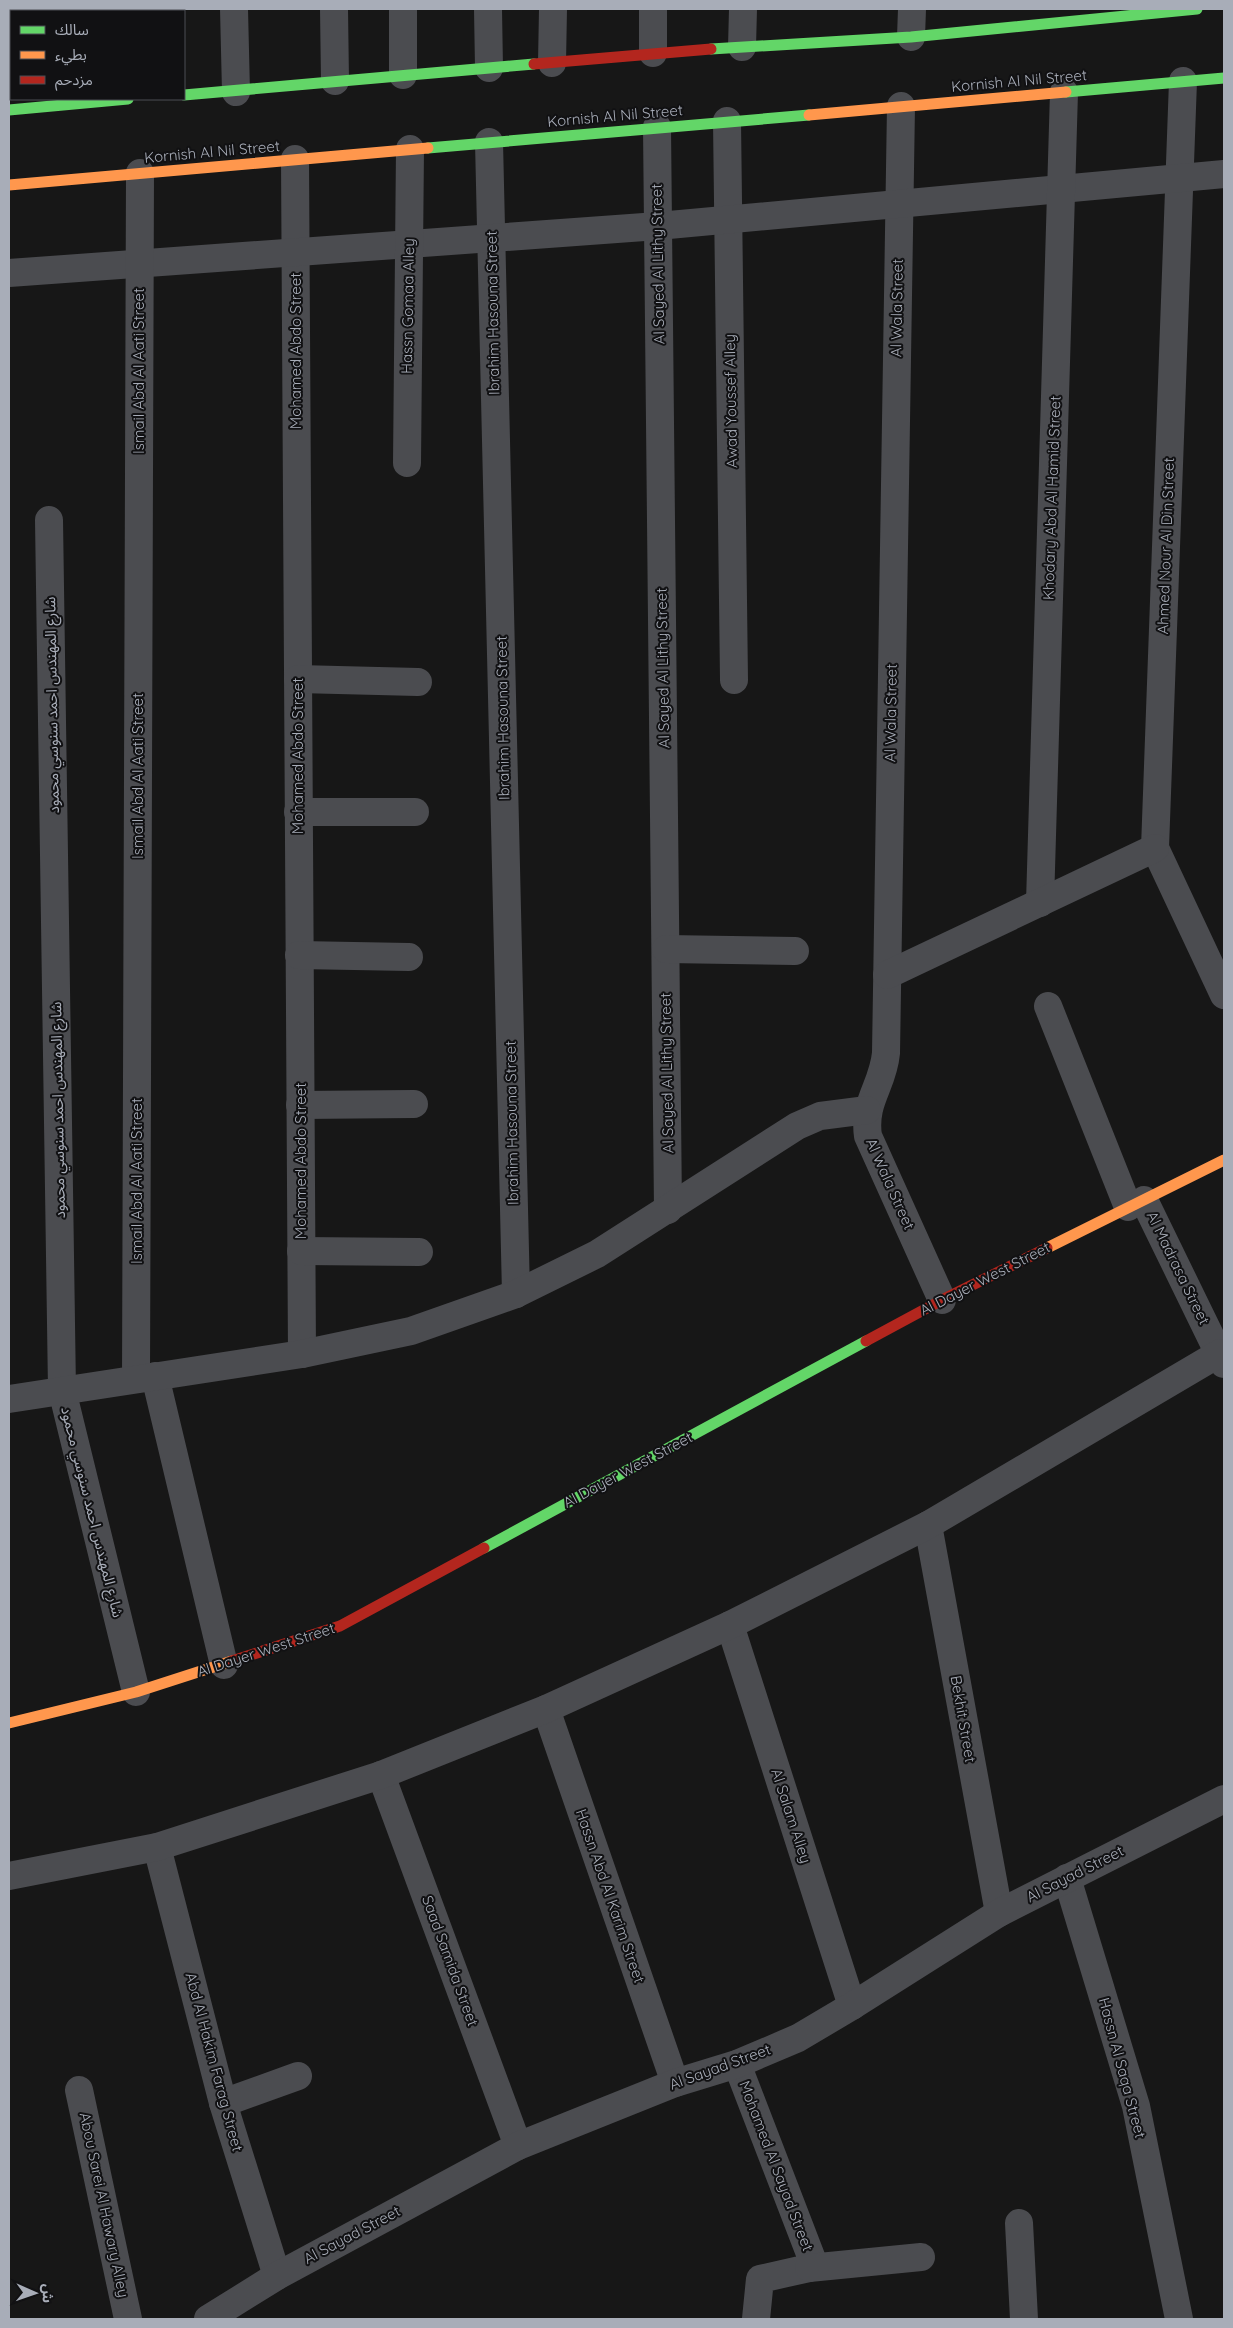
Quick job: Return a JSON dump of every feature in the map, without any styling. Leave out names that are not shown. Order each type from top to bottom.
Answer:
[{"type":"main road","points":[[185,95],[236,92],[335,81],[652,53],[911,37],[1073,15],[1197,9]]},
{"type":"main road","name":"Kornish Al Nil Street","points":[[9,185],[1224,78]]},
{"type":"main road","points":[[9,110],[117,100]]},
{"type":"main road","name":"Al Dayer West Street","points":[[9,1723],[136,1692],[340,1626],[942,1300],[1224,1160]]},
{"type":"street","points":[[234,9],[236,92]]},
{"type":"street","points":[[334,9],[335,81]]},
{"type":"street","points":[[403,9],[403,75]]},
{"type":"street","points":[[488,9],[488,68]]},
{"type":"street","points":[[552,63],[553,9]]},
{"type":"street","points":[[652,53],[653,9]]},
{"type":"street","points":[[742,48],[743,9]]},
{"type":"street","points":[[911,37],[912,9]]},
{"type":"street","name":"Ahmed Nour Al Din Street","points":[[1183,81],[1155,848],[1224,995]]},
{"type":"street","name":"Khodary Abd Al Hamid Street","points":[[1040,903],[1064,92]]},
{"type":"street","name":"Al Wala Street","points":[[901,106],[884,1069],[867,1110],[868,1136],[942,1300]]},
{"type":"street","name":"Awad Youssef Alley","points":[[727,122],[734,680]]},
{"type":"street","name":"Al Sayed Al Lithy Street","points":[[657,127],[668,1210]]},
{"type":"street","name":"Ibrahim Hasouna Street","points":[[489,142],[516,1294]]},
{"type":"street","name":"Hassn Gomaa Alley","points":[[407,464],[410,149]]},
{"type":"street","name":"Mohamed Abdo Street","points":[[295,159],[302,1354]]},
{"type":"street","name":"Ismail Abd Al Aati Street","points":[[140,173],[146,1377],[224,1665]]},
{"type":"street","points":[[9,273],[658,226],[1224,174]]},
{"type":"street","name":"شارع المهندس احمد سنوسي محمود","points":[[49,520],[62,1390],[136,1692]]},
{"type":"street","points":[[298,678],[418,682]]},
{"type":"street","points":[[298,812],[415,812]]},
{"type":"street","points":[[887,975],[1155,848]]},
{"type":"street","points":[[666,949],[795,951]]},
{"type":"street","points":[[300,955],[409,958]]},
{"type":"street","name":"Al Madrasa Street","points":[[1048,1006],[1136,1203],[1222,1358]]},
{"type":"street","points":[[300,1104],[414,1104]]},
{"type":"street","points":[[9,1399],[302,1354],[411,1331],[516,1294],[597,1254],[797,1126],[820,1116],[867,1110]]},
{"type":"street","points":[[301,1251],[419,1252]]},
{"type":"street","points":[[9,1876],[157,1847],[381,1775],[546,1709],[730,1625],[928,1524],[1222,1358]]},
{"type":"street","name":"Bekhit Street","points":[[928,1524],[999,1913]]},
{"type":"street","name":"Al Salam Alley","points":[[730,1625],[852,2006]]},
{"type":"street","name":"Hassn Abd Al Karim Street","points":[[546,1709],[675,2083]]},
{"type":"street","name":"Saad Samida Street","points":[[381,1775],[518,2146]]},
{"type":"street","name":"Al Sayad Street","points":[[208,2319],[277,2276],[518,2146],[675,2083],[737,2064],[798,2038],[999,1913],[1224,1799]]},
{"type":"street","name":"Abd Al Hakim Farag Street","points":[[157,1847],[223,2103],[277,2276]]},
{"type":"street","name":"Hassn Al Saqa Street","points":[[1067,1878],[1136,2106],[1179,2319]]},
{"type":"street","name":"Mohamed Al Sayad Street","points":[[737,2064],[812,2259],[809,2268]]},
{"type":"street","points":[[223,2103],[298,2076]]},
{"type":"street","name":"Abou Sarei Al Hawary Alley","points":[[79,2090],[128,2319]]},
{"type":"street","points":[[1019,2223],[1024,2319]]},
{"type":"street","name":"Mohamed Al Sayad Street","points":[[756,2319],[760,2279],[809,2268],[921,2257]]},
{"type":"traffic: fast","points":[[711,49],[911,37],[1197,9]]},
{"type":"traffic: fast","points":[[185,95],[534,64]]},
{"type":"traffic: fast","points":[[1066,92],[1224,78]]},
{"type":"traffic: fast","points":[[9,110],[117,100]]},
{"type":"traffic: fast","points":[[428,148],[809,115]]},
{"type":"traffic: fast","points":[[484,1548],[866,1341]]},
{"type":"traffic: slow","points":[[809,115],[1066,92]]},
{"type":"traffic: slow","points":[[9,185],[428,148]]},
{"type":"traffic: slow","points":[[1047,1248],[1224,1160]]},
{"type":"traffic: slow","points":[[9,1723],[136,1692],[232,1661]]},
{"type":"traffic: jam","points":[[534,64],[711,49]]},
{"type":"traffic: jam","points":[[866,1341],[942,1300],[1047,1248]]},
{"type":"traffic: jam","points":[[232,1661],[340,1626],[484,1548]]}]
